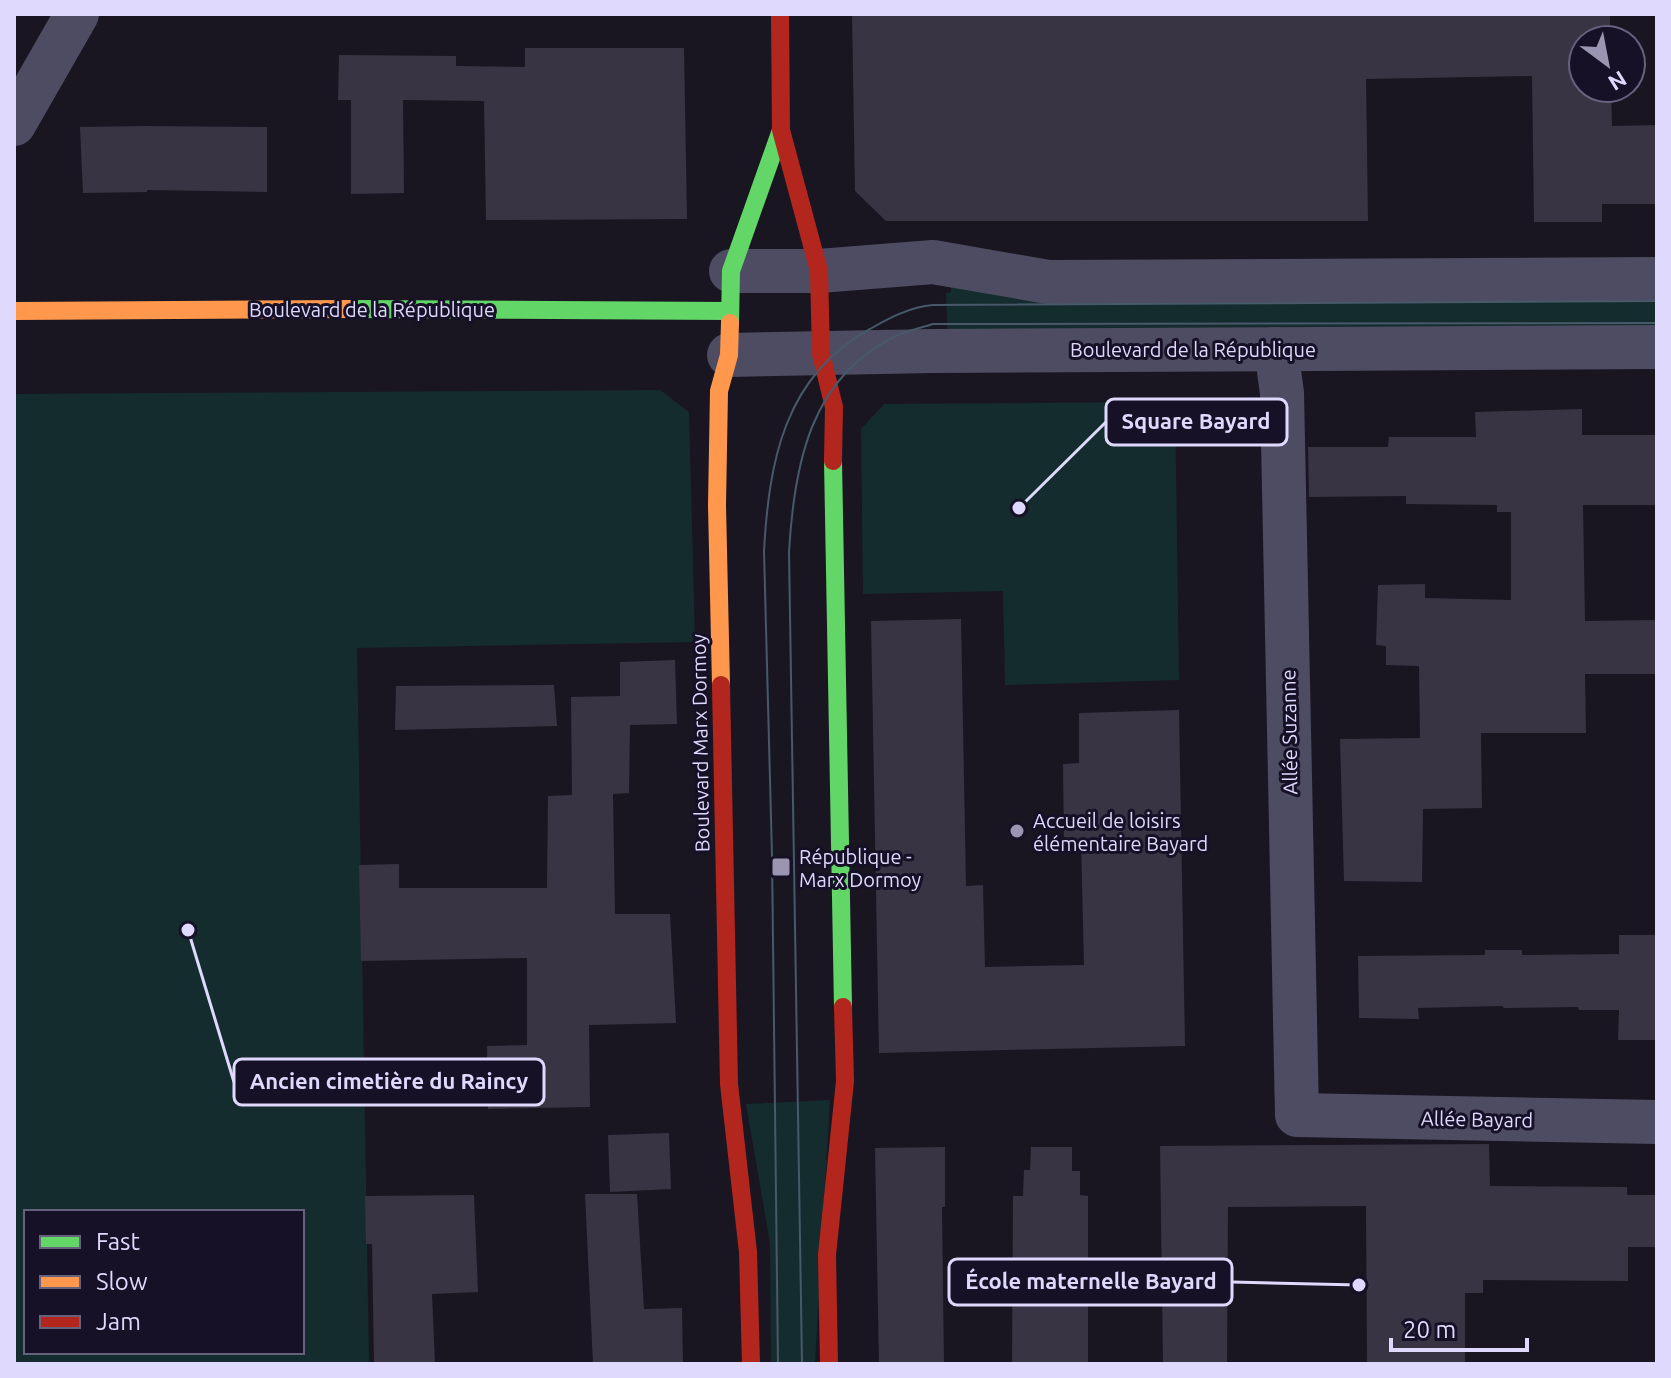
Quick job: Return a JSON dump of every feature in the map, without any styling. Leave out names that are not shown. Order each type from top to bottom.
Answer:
[{"type":"main road","name":"Boulevard Marx Dormoy","points":[[780,14],[781,130],[819,271],[821,354],[834,407],[833,503],[845,1081],[827,1255],[829,1364]]},
{"type":"main road","name":"Boulevard Marx Dormoy","points":[[751,1364],[748,1252],[729,1084],[717,505],[719,391],[729,355],[730,291],[781,130]]},
{"type":"main road","name":"Boulevard de la République","points":[[14,311],[335,309],[730,291]]},
{"type":"street","points":[[14,124],[77,14]]},
{"type":"street","name":"Boulevard de la République","points":[[730,291],[819,271],[933,262],[1048,282],[1657,279]]},
{"type":"street","name":"Boulevard de la République","points":[[729,355],[1657,347]]},
{"type":"street","name":"Allée Suzanne","points":[[1276,349],[1282,393],[1297,1115]]},
{"type":"street","name":"Allée Bayard","points":[[1297,1115],[1657,1122]]},
{"type":"green space","points":[[951,282],[1657,292],[1657,335],[948,340],[946,293],[951,292]]},
{"type":"green space","points":[[660,390],[689,412],[695,642],[357,648],[369,1364],[14,1364],[14,394]]},
{"type":"green space","points":[[1175,402],[1179,680],[1005,685],[1003,591],[863,594],[861,429],[884,404]]},
{"type":"green space","points":[[830,1100],[815,1364],[771,1364],[770,1243],[746,1104]]},
{"type":"building","points":[[852,14],[1610,14],[1610,24],[1567,24],[1567,104],[1611,104],[1612,126],[1657,125],[1657,204],[1602,204],[1602,222],[1534,222],[1532,76],[1366,79],[1368,221],[886,221],[855,191]]},
{"type":"building","points":[[525,48],[684,48],[687,219],[486,220],[484,101],[403,100],[404,193],[351,194],[351,100],[338,100],[339,55],[456,56],[456,66],[525,67]]},
{"type":"building","points":[[80,127],[267,127],[267,192],[147,190],[83,193]]},
{"type":"building","points":[[1582,409],[1582,435],[1657,435],[1657,505],[1583,505],[1585,621],[1657,620],[1657,674],[1585,674],[1586,733],[1481,733],[1482,808],[1423,809],[1422,882],[1344,881],[1340,739],[1420,738],[1419,666],[1386,665],[1386,646],[1376,645],[1378,585],[1425,584],[1425,598],[1511,600],[1511,512],[1497,512],[1497,505],[1406,504],[1406,496],[1309,497],[1308,447],[1388,447],[1389,437],[1476,437],[1475,412]]},
{"type":"building","points":[[961,619],[966,886],[983,885],[985,967],[1084,965],[1081,840],[1064,840],[1063,764],[1079,763],[1079,713],[1179,710],[1185,1046],[879,1053],[871,621]]},
{"type":"building","points":[[675,660],[677,724],[630,725],[629,793],[613,794],[615,914],[670,914],[676,1023],[589,1025],[590,1107],[488,1109],[487,1046],[527,1045],[527,958],[361,961],[359,865],[399,864],[399,888],[547,888],[548,796],[572,795],[571,697],[620,696],[620,662]]},
{"type":"building","points":[[554,685],[557,726],[395,730],[396,686]]},
{"type":"building","points":[[1619,935],[1657,935],[1657,1040],[1618,1040],[1619,1010],[1502,1006],[1418,1008],[1419,1019],[1359,1018],[1358,956],[1485,955],[1485,950],[1522,950],[1522,955],[1619,954]]},
{"type":"building","points":[[669,1133],[671,1189],[610,1192],[608,1135]]},
{"type":"building","points":[[1489,1144],[1490,1186],[1627,1187],[1627,1195],[1657,1195],[1657,1247],[1628,1247],[1628,1281],[1483,1280],[1483,1293],[1465,1293],[1465,1363],[1367,1364],[1366,1206],[1228,1207],[1227,1364],[1163,1364],[1160,1146]]},
{"type":"building","points":[[945,1147],[945,1207],[942,1207],[944,1364],[879,1364],[875,1148]]},
{"type":"building","points":[[1031,1147],[1072,1147],[1072,1171],[1080,1171],[1080,1195],[1088,1196],[1088,1364],[1012,1364],[1013,1196],[1023,1196],[1024,1170],[1030,1170]]},
{"type":"building","points":[[585,1194],[637,1194],[644,1309],[682,1308],[683,1364],[593,1364]]},
{"type":"building","points":[[474,1195],[478,1292],[432,1294],[435,1364],[374,1364],[372,1244],[366,1244],[365,1196]]},
{"type":"tram line","points":[[778,1364],[772,856],[764,551],[766,518],[777,454],[800,396],[818,371],[841,348],[870,329],[892,317],[933,305],[1657,301]]},
{"type":"tram line","points":[[802,1364],[789,552],[802,456],[812,426],[826,399],[845,374],[868,353],[898,335],[933,324],[1657,323]]},
{"type":"traffic: fast","points":[[730,323],[731,271],[781,130]]},
{"type":"traffic: fast","points":[[350,309],[730,311]]},
{"type":"traffic: fast","points":[[833,461],[843,1007]]},
{"type":"traffic: slow","points":[[14,311],[350,309]]},
{"type":"traffic: slow","points":[[721,685],[717,505],[719,391],[729,355],[730,323]]},
{"type":"traffic: jam","points":[[780,14],[781,130],[819,271],[821,354],[834,407],[833,461]]},
{"type":"traffic: jam","points":[[721,685],[729,1084],[748,1252],[751,1364]]},
{"type":"traffic: jam","points":[[829,1364],[827,1255],[845,1081],[843,1007]]},
{"type":"place","name":"Square Bayard","points":[[1019,508]]},
{"type":"place","name":"Accueil de loisirs élémentaire Bayard","points":[[1017,831]]},
{"type":"place","name":"République - Marx Dormoy","points":[[781,867]]},
{"type":"place","name":"Ancien cimetière du Raincy","points":[[188,930]]},
{"type":"place","name":"École maternelle Bayard","points":[[1359,1285]]}]
